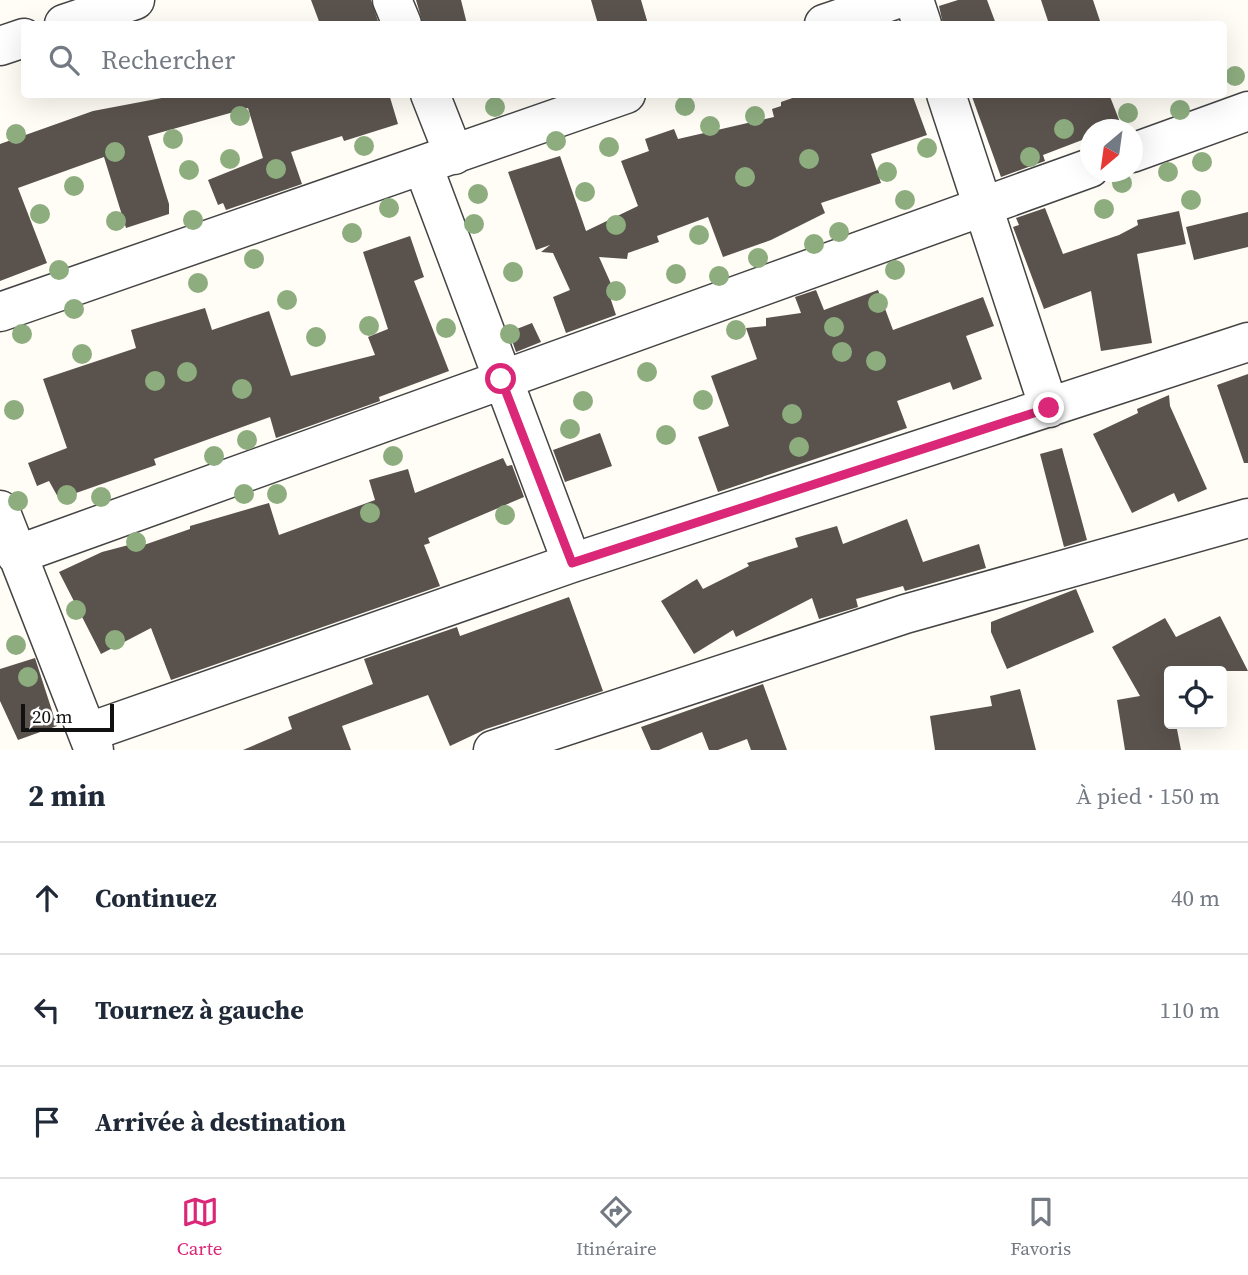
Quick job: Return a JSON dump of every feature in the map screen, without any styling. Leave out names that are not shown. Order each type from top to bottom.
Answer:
[{"type":"street","points":[[392,0],[401,21]]},
{"type":"street","points":[[833,21],[894,0]]},
{"type":"street","points":[[914,0],[921,21]]},
{"type":"street","points":[[72,21],[129,1]]},
{"type":"street","points":[[0,46],[21,39]]},
{"type":"street","points":[[430,98],[438,161],[501,379],[572,563]]},
{"type":"street","points":[[0,312],[615,98]]},
{"type":"street","points":[[947,98],[1049,408]]},
{"type":"street","points":[[1143,149],[1248,111]]},
{"type":"street","points":[[16,555],[1080,172]]},
{"type":"street","points":[[0,510],[92,741],[572,563],[1248,342]]},
{"type":"street","points":[[493,750],[905,614],[1248,518]]},
{"type":"building","points":[[311,0],[371,0],[378,21],[319,21]]},
{"type":"building","points":[[416,0],[461,0],[466,21],[422,21]]},
{"type":"building","points":[[591,0],[641,0],[647,21],[597,21]]},
{"type":"building","points":[[958,0],[987,0],[995,21],[942,21],[939,6]]},
{"type":"building","points":[[1041,0],[1093,0],[1100,21],[1048,21]]},
{"type":"building","points":[[162,98],[390,98],[398,124],[344,141],[342,136],[291,152],[302,184],[226,210],[223,203],[218,205],[208,180],[263,158],[248,108],[148,136],[169,204],[169,214],[126,228],[104,157],[18,188],[47,263],[0,281],[0,144],[93,111]]},
{"type":"building","points":[[792,98],[913,98],[927,135],[871,154],[881,183],[821,203],[825,213],[771,240],[723,257],[708,217],[657,236],[659,242],[628,253],[627,259],[599,257],[612,286],[607,288],[616,315],[566,333],[553,297],[570,290],[553,253],[541,252],[550,245],[536,250],[508,172],[560,156],[586,231],[638,206],[621,161],[649,151],[645,139],[674,129],[678,139],[774,117],[772,109],[781,106],[781,102]]},
{"type":"building","points":[[972,98],[1111,98],[1119,119],[1080,119],[1080,141],[1043,155],[1045,161],[1001,177]]},
{"type":"building","points":[[1045,208],[1063,254],[1119,235],[1138,225],[1137,220],[1179,211],[1186,244],[1137,254],[1152,343],[1101,351],[1091,291],[1044,309],[1013,227],[1019,225],[1016,218]]},
{"type":"building","points":[[1248,212],[1248,247],[1194,260],[1186,227]]},
{"type":"building","points":[[410,236],[424,277],[414,281],[449,371],[379,397],[380,401],[276,438],[270,417],[154,459],[156,465],[59,499],[49,481],[37,486],[28,463],[67,448],[43,379],[136,348],[131,330],[205,308],[212,330],[269,311],[291,376],[375,355],[368,337],[388,329],[363,252]]},
{"type":"building","points":[[816,290],[824,310],[878,290],[893,330],[983,297],[994,326],[966,336],[982,379],[953,390],[950,382],[897,401],[907,428],[718,492],[698,437],[729,426],[711,376],[757,359],[746,328],[766,326],[766,318],[801,313],[795,297]]},
{"type":"building","points":[[532,323],[541,342],[516,352],[509,332]]},
{"type":"building","points":[[1248,374],[1248,463],[1244,463],[1217,385]]},
{"type":"building","points":[[1169,395],[1170,406],[1207,489],[1178,502],[1174,493],[1132,513],[1093,434],[1138,413],[1137,409]]},
{"type":"building","points":[[600,433],[612,466],[565,482],[553,450]]},
{"type":"building","points":[[1062,448],[1087,540],[1064,547],[1040,454]]},
{"type":"building","points":[[503,458],[507,466],[512,465],[524,497],[428,538],[430,543],[424,545],[440,586],[171,680],[151,628],[101,654],[59,572],[102,552],[140,542],[141,546],[190,529],[190,526],[269,503],[279,535],[375,500],[369,480],[408,469],[415,493]]},
{"type":"building","points":[[907,519],[923,562],[979,544],[986,568],[905,591],[903,586],[856,599],[858,607],[819,619],[812,598],[736,637],[733,630],[694,654],[661,601],[697,579],[703,589],[749,566],[747,563],[798,547],[795,538],[837,526],[843,544]]},
{"type":"building","points":[[1076,589],[1094,632],[1007,669],[991,632],[991,622]]},
{"type":"building","points":[[569,597],[603,691],[486,729],[450,746],[428,695],[342,726],[351,750],[243,750],[292,729],[288,717],[373,684],[364,659],[457,627],[460,636]]},
{"type":"building","points":[[1220,616],[1248,671],[1227,671],[1227,666],[1164,666],[1164,729],[1177,729],[1181,750],[1125,750],[1117,700],[1140,696],[1112,647],[1165,618],[1176,637]]},
{"type":"building","points":[[35,658],[57,726],[18,740],[0,701],[0,669]]},
{"type":"building","points":[[763,684],[787,750],[751,750],[747,739],[718,750],[709,750],[702,732],[659,750],[651,750],[641,727]]},
{"type":"building","points":[[1020,689],[1036,750],[935,750],[930,716],[992,706],[990,696]]},
{"type":"route","points":[[501,379],[572,563],[1049,408]]}]
